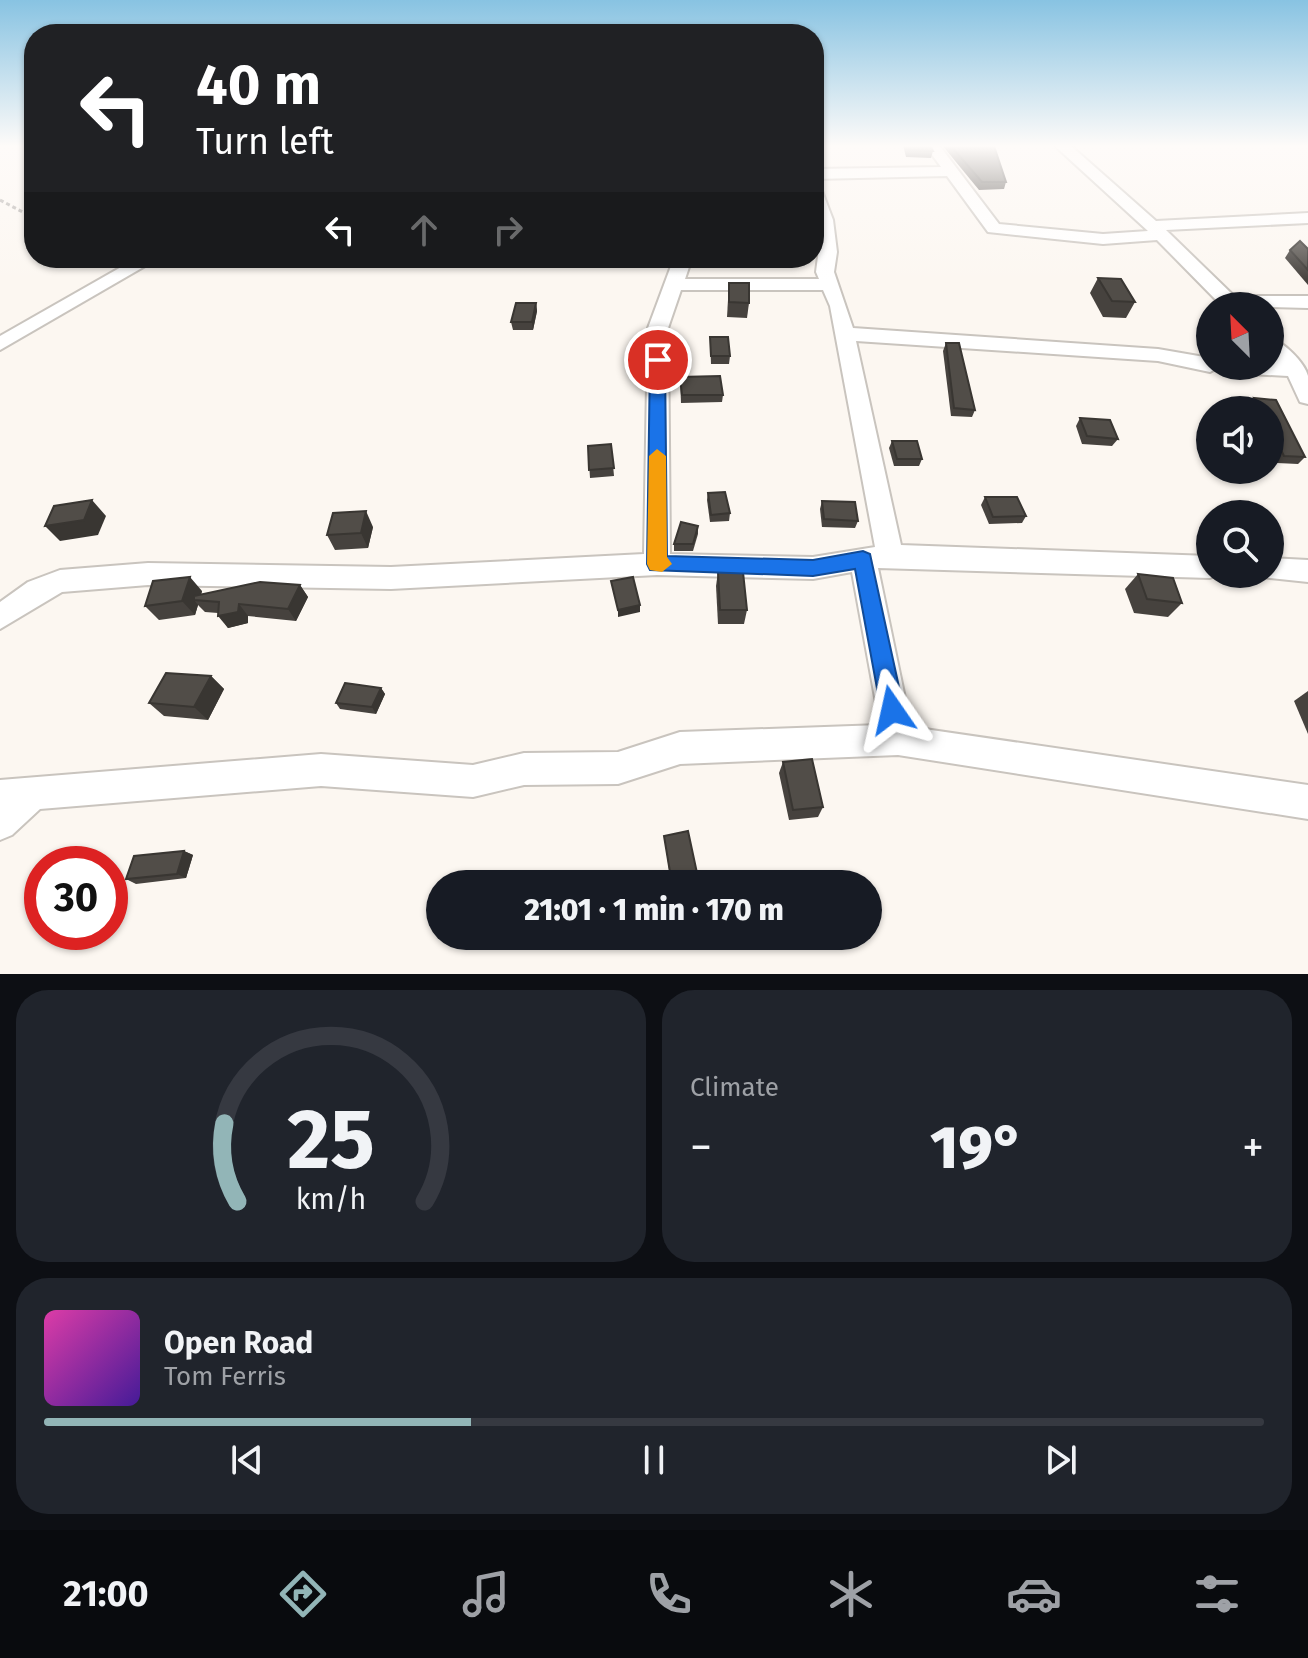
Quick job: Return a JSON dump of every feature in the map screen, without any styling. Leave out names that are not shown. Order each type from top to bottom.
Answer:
[{"type":"street","points":[[966,190],[994,228],[1103,239],[1157,230],[1308,218]]},
{"type":"street","points":[[1112,190],[1220,292]]},
{"type":"street","points":[[824,222],[829,247],[825,272],[839,306],[845,334],[877,557],[898,740]]},
{"type":"street","points":[[0,344],[133,268]]},
{"type":"street","points":[[657,564],[658,328],[680,268]]},
{"type":"street","points":[[674,284],[829,285]]},
{"type":"street","points":[[1284,303],[1308,302]]},
{"type":"street","points":[[845,334],[1158,355],[1196,362]]},
{"type":"street","points":[[1284,359],[1295,370],[1308,397]]},
{"type":"street","points":[[1284,369],[1295,370]]},
{"type":"street","points":[[0,617],[38,590],[60,581],[148,574],[391,578],[657,564],[813,568],[877,557],[1196,567]]},
{"type":"street","points":[[1284,570],[1308,571]]},
{"type":"street","points":[[0,796],[321,770],[416,780],[473,781],[524,769],[618,768],[680,748],[898,740],[1308,802]]},
{"type":"street","points":[[0,823],[34,792]]},
{"type":"path","points":[[0,200],[24,213]]},
{"type":"building","points":[[1300,241],[1308,249],[1308,270],[1290,250]]},
{"type":"building","points":[[1098,278],[1121,279],[1135,302],[1112,301]]},
{"type":"building","points":[[729,283],[749,283],[749,303],[729,302]]},
{"type":"building","points":[[516,303],[536,303],[532,322],[511,322]]},
{"type":"building","points":[[710,337],[728,337],[730,356],[711,356]]},
{"type":"building","points":[[946,343],[959,343],[975,410],[954,408]]},
{"type":"building","points":[[720,376],[723,395],[682,395],[680,377]]},
{"type":"building","points":[[1284,416],[1305,457],[1284,456]]},
{"type":"building","points":[[1080,418],[1110,420],[1118,439],[1087,436]]},
{"type":"building","points":[[892,441],[917,441],[922,459],[897,459]]},
{"type":"building","points":[[611,444],[614,468],[589,470],[588,446]]},
{"type":"building","points":[[725,492],[730,513],[711,515],[708,493]]},
{"type":"building","points":[[985,497],[1017,497],[1026,516],[993,517]]},
{"type":"building","points":[[92,500],[84,520],[45,526],[54,506]]},
{"type":"building","points":[[822,501],[855,502],[858,521],[824,519]]},
{"type":"building","points":[[366,511],[361,533],[327,535],[333,513]]},
{"type":"building","points":[[681,522],[698,526],[693,544],[674,544]]},
{"type":"building","points":[[718,572],[743,572],[747,610],[720,610]]},
{"type":"building","points":[[1138,574],[1173,578],[1182,603],[1147,599]]},
{"type":"building","points":[[190,577],[182,601],[145,606],[153,581]]},
{"type":"building","points":[[633,577],[640,605],[618,610],[611,581]]},
{"type":"building","points":[[260,582],[300,585],[288,609],[239,604],[238,612],[218,616],[219,602],[194,600],[194,596]]},
{"type":"building","points":[[166,673],[211,676],[194,707],[149,703]]},
{"type":"building","points":[[345,683],[381,688],[372,707],[336,703]]},
{"type":"building","points":[[812,759],[823,807],[793,810],[783,762]]},
{"type":"building","points":[[688,831],[696,870],[670,870],[664,836]]},
{"type":"building","points":[[184,851],[177,874],[128,879],[134,856]]},
{"type":"slow traffic","points":[[657,456],[657,564],[662,564]]},
{"type":"route","points":[[658,360],[657,564],[813,568],[863,560],[892,710]]}]
